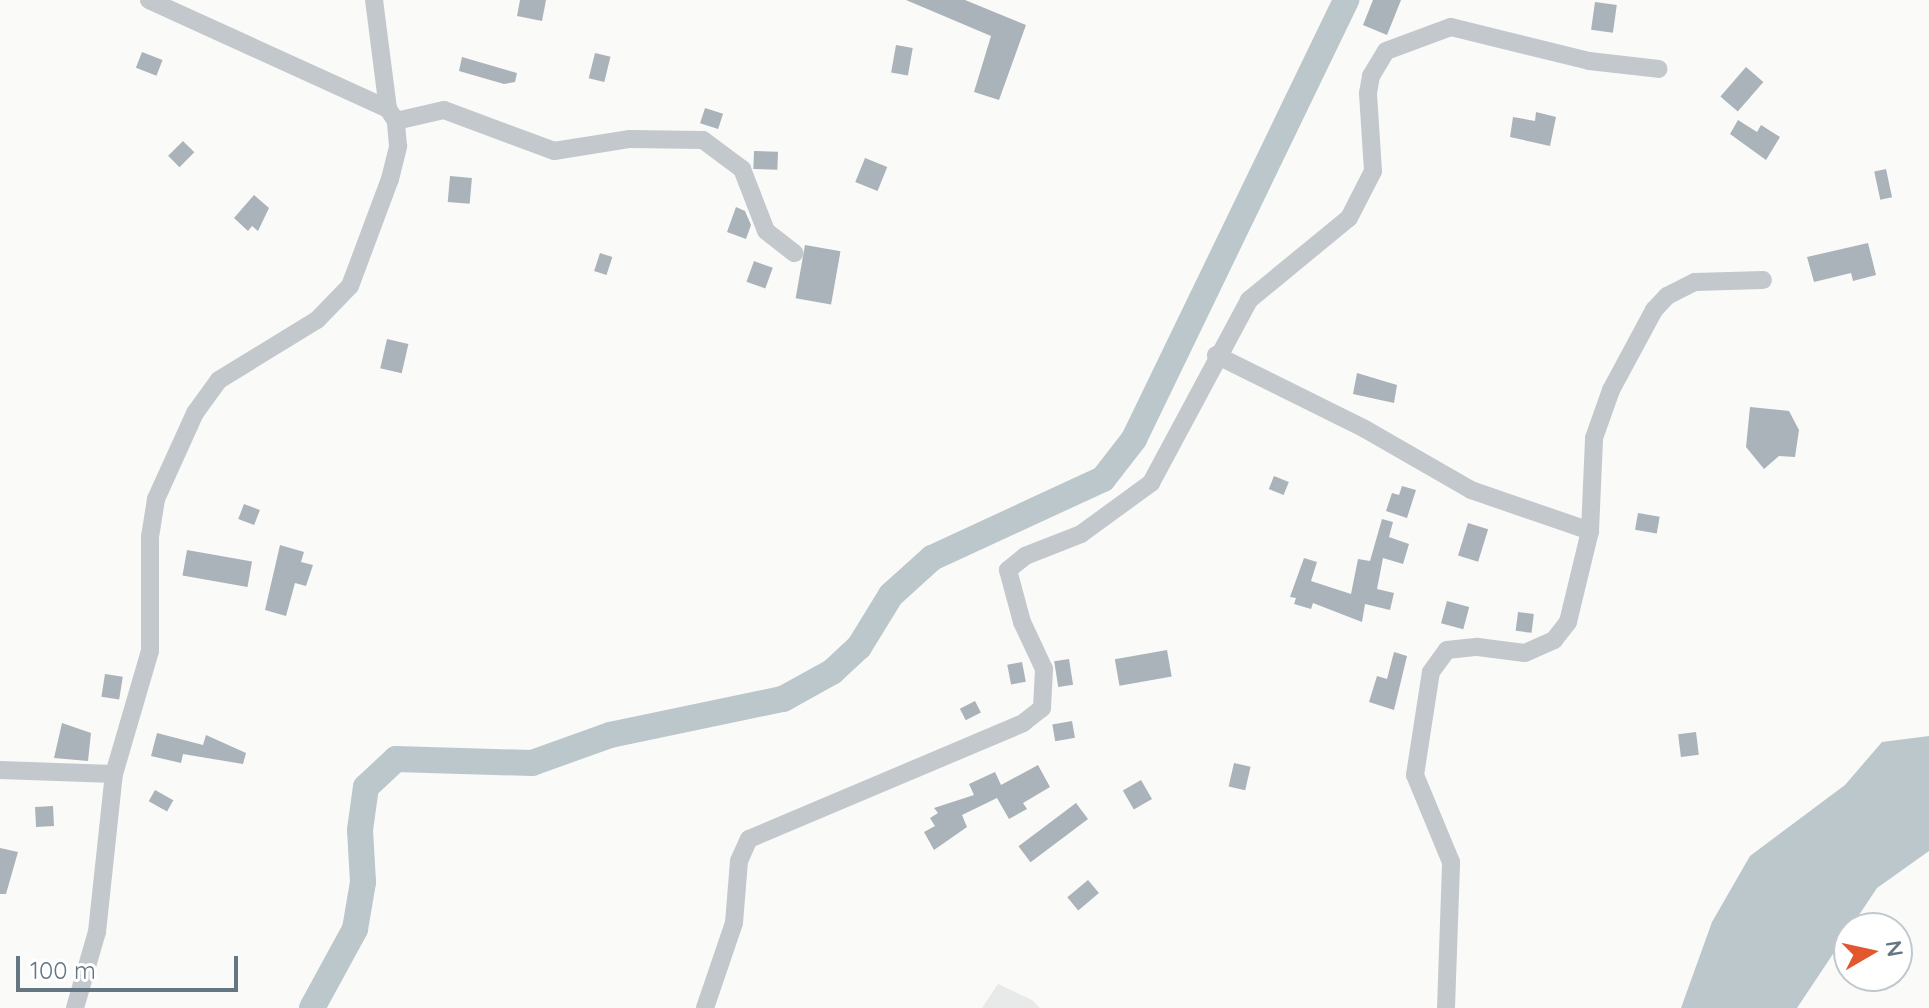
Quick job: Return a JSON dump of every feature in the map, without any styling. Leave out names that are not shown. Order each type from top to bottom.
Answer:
[{"type":"street","points":[[149,0],[392,115],[439,109],[554,151],[630,139],[703,140],[742,169],[766,231],[794,253]]},
{"type":"street","points":[[75,1008],[97,932],[114,774],[150,651],[151,518],[175,451],[219,380],[317,320],[350,286],[390,179],[398,146],[374,0]]},
{"type":"street","points":[[705,1008],[734,923],[739,861],[749,839],[1010,729],[1042,708],[1044,669],[1022,622],[1008,570],[1025,556],[1081,534],[1151,483],[1216,355],[1249,300],[1332,234],[1369,188],[1373,152],[1371,76],[1379,60],[1398,43],[1451,27],[1589,61],[1659,69]]},
{"type":"street","points":[[1446,1008],[1451,862],[1415,775],[1431,672],[1447,650],[1478,647],[1525,653],[1554,640],[1570,614],[1590,531],[1594,438],[1611,390],[1644,325],[1679,288],[1711,278],[1763,280]]},
{"type":"street","points":[[1216,355],[1365,429],[1471,490],[1590,531]]},
{"type":"street","points":[[0,770],[114,774]]},
{"type":"shaded area","points":[[1929,736],[1929,851],[1877,888],[1861,912],[1833,912],[1833,954],[1797,1008],[1681,1008],[1712,922],[1750,856],[1845,785],[1882,742]]},
{"type":"shaded area","points":[[998,984],[1032,1000],[1040,1008],[982,1008]]},
{"type":"building","points":[[520,0],[546,0],[542,21],[517,16]]},
{"type":"building","points":[[906,0],[965,0],[1026,25],[999,100],[974,92],[991,36]]},
{"type":"building","points":[[1373,0],[1401,0],[1387,35],[1363,25]]},
{"type":"building","points":[[1595,2],[1617,5],[1613,33],[1591,30]]},
{"type":"building","points":[[896,45],[913,48],[908,76],[891,73]]},
{"type":"building","points":[[142,52],[163,60],[156,76],[136,68]]},
{"type":"building","points":[[595,53],[611,57],[604,82],[589,78]]},
{"type":"building","points":[[462,57],[517,73],[515,82],[504,84],[459,71]]},
{"type":"building","points":[[1746,67],[1763,82],[1738,112],[1720,96]]},
{"type":"building","points":[[705,108],[723,114],[718,129],[700,123]]},
{"type":"building","points":[[1536,112],[1556,117],[1550,146],[1510,137],[1513,117],[1535,121]]},
{"type":"building","points":[[1738,120],[1757,132],[1761,125],[1780,137],[1766,160],[1730,134]]},
{"type":"building","points":[[183,141],[194,152],[179,167],[168,156]]},
{"type":"building","points":[[754,151],[778,152],[777,170],[753,169]]},
{"type":"building","points":[[865,158],[887,167],[878,191],[855,182]]},
{"type":"building","points":[[1886,169],[1892,197],[1880,200],[1874,171]]},
{"type":"building","points":[[450,176],[472,178],[470,204],[448,202]]},
{"type":"building","points":[[254,195],[269,208],[258,231],[252,226],[248,231],[234,218]]},
{"type":"building","points":[[736,207],[745,211],[751,225],[746,239],[727,232]]},
{"type":"building","points":[[1868,243],[1876,275],[1853,281],[1851,273],[1814,282],[1807,257]]},
{"type":"building","points":[[805,245],[840,251],[831,304],[796,298]]},
{"type":"building","points":[[600,253],[612,257],[606,275],[594,271]]},
{"type":"building","points":[[754,261],[773,268],[765,289],[746,282]]},
{"type":"building","points":[[387,339],[408,344],[402,373],[380,368]]},
{"type":"building","points":[[1357,373],[1397,385],[1394,403],[1353,394]]},
{"type":"building","points":[[1750,407],[1789,411],[1799,430],[1795,457],[1779,456],[1764,469],[1746,447]]},
{"type":"building","points":[[1274,476],[1289,482],[1284,495],[1269,489]]},
{"type":"building","points":[[1402,486],[1416,490],[1407,518],[1386,511],[1392,493],[1399,495]]},
{"type":"building","points":[[244,504],[260,510],[254,525],[238,519]]},
{"type":"building","points":[[1638,513],[1660,517],[1657,534],[1635,530]]},
{"type":"building","points":[[1382,519],[1393,522],[1389,537],[1409,544],[1403,564],[1383,558],[1377,589],[1394,593],[1390,610],[1365,604],[1362,622],[1313,603],[1311,609],[1294,604],[1296,598],[1290,597],[1304,558],[1317,562],[1311,581],[1351,594],[1358,559],[1370,561]]},
{"type":"building","points":[[1468,523],[1488,529],[1478,562],[1458,556]]},
{"type":"building","points":[[280,545],[304,552],[301,562],[313,565],[306,586],[295,583],[286,616],[265,610]]},
{"type":"building","points":[[187,550],[252,561],[247,587],[182,576]]},
{"type":"building","points":[[1447,601],[1469,607],[1463,629],[1441,623]]},
{"type":"building","points":[[1518,612],[1534,614],[1532,633],[1516,631]]},
{"type":"building","points":[[1167,650],[1172,677],[1119,686],[1115,659]]},
{"type":"building","points":[[1394,652],[1407,656],[1394,710],[1369,702],[1377,676],[1387,679]]},
{"type":"building","points":[[1069,659],[1073,685],[1058,687],[1054,661]]},
{"type":"building","points":[[1022,662],[1026,682],[1011,684],[1007,665]]},
{"type":"building","points":[[105,674],[123,677],[119,700],[101,697]]},
{"type":"building","points":[[975,701],[981,713],[966,720],[960,709]]},
{"type":"building","points":[[1072,721],[1075,738],[1055,741],[1052,724]]},
{"type":"building","points":[[62,723],[91,733],[88,761],[54,758]]},
{"type":"building","points":[[1696,732],[1699,755],[1681,757],[1678,734]]},
{"type":"building","points":[[157,733],[203,745],[206,735],[246,753],[243,764],[183,754],[181,763],[151,756]]},
{"type":"building","points":[[1234,763],[1251,767],[1245,790],[1229,786]]},
{"type":"building","points":[[1038,765],[1050,787],[1023,803],[1027,809],[1009,819],[997,798],[962,815],[967,827],[934,850],[924,832],[935,826],[930,818],[938,813],[934,808],[974,795],[969,784],[995,772],[1001,785]]},
{"type":"building","points":[[1141,780],[1152,799],[1134,810],[1123,790]]},
{"type":"building","points":[[155,790],[173,800],[167,812],[149,801]]},
{"type":"building","points":[[1076,803],[1088,819],[1031,862],[1018,846]]},
{"type":"building","points":[[53,806],[54,826],[36,827],[35,807]]},
{"type":"building","points":[[0,848],[18,852],[6,894],[0,894]]},
{"type":"building","points":[[1088,880],[1099,893],[1078,910],[1067,897]]},
{"type":"waterway","points":[[312,1008],[355,929],[363,882],[360,830],[366,787],[396,759],[532,763],[610,735],[783,699],[832,672],[859,647],[891,595],[932,558],[1103,479],[1134,439],[1346,0]]}]
